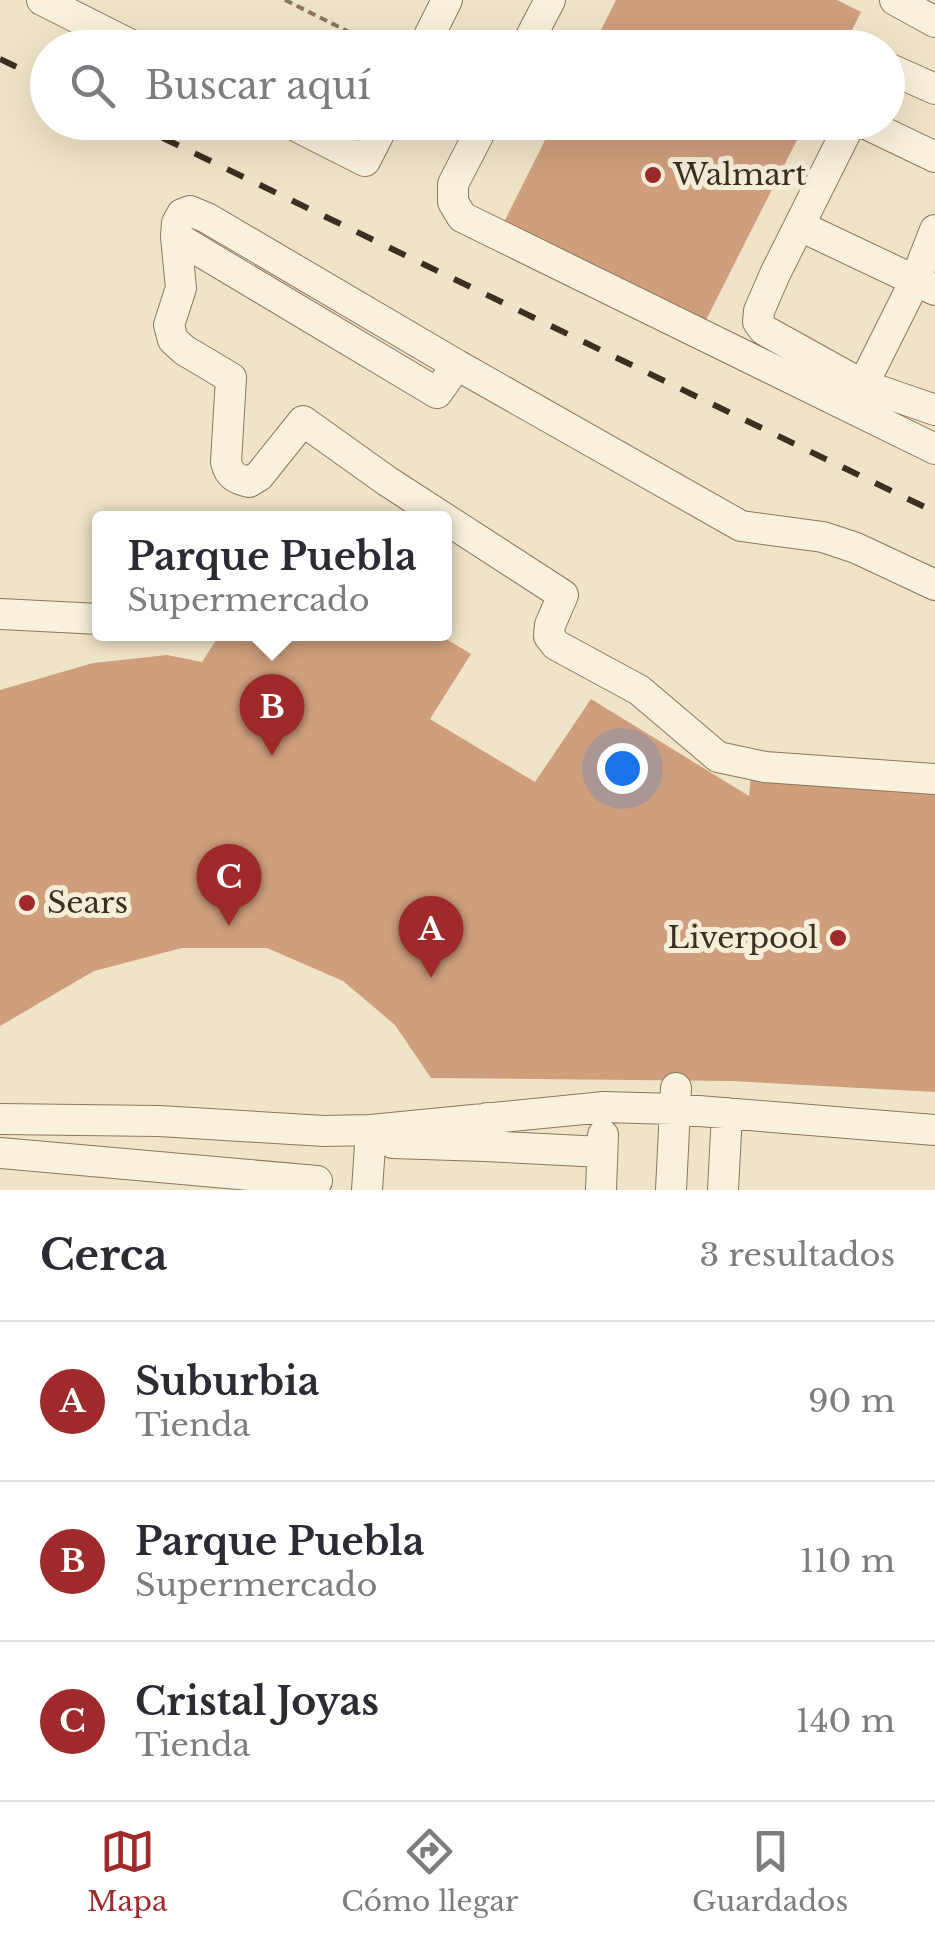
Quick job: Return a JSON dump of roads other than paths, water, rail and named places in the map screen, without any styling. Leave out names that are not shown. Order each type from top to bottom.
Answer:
[{"type":"street","points":[[42,0],[102,30]]},
{"type":"street","points":[[431,30],[447,0]]},
{"type":"street","points":[[534,30],[550,0]]},
{"type":"street","points":[[895,0],[935,22]]},
{"type":"street","points":[[905,76],[935,89]]},
{"type":"street","points":[[324,140],[365,161],[375,140]]},
{"type":"street","points":[[476,140],[453,184],[453,202],[462,216],[935,449]]},
{"type":"street","points":[[842,140],[770,286],[758,322],[764,330],[863,385],[935,410]]},
{"type":"street","points":[[900,140],[935,157]]},
{"type":"street","points":[[800,226],[925,286]]},
{"type":"street","points":[[863,385],[925,286],[935,230]]},
{"type":"street","points":[[433,511],[303,421],[259,476],[249,482],[233,476],[226,462],[232,378],[184,350],[173,340],[169,325],[181,288],[176,237],[436,394],[457,364],[741,526],[839,542],[935,585]]},
{"type":"street","points":[[452,523],[563,596],[550,625],[549,636],[556,645],[639,690],[718,757],[766,767],[935,779]]},
{"type":"street","points":[[0,614],[92,619]]},
{"type":"street","points":[[671,1190],[675,1099]]},
{"type":"street","points":[[0,1119],[159,1121],[371,1136],[486,1132],[604,1107],[675,1099],[727,1113],[935,1130]]},
{"type":"street","points":[[601,1190],[604,1107]]},
{"type":"street","points":[[723,1190],[727,1113]]},
{"type":"street","points":[[159,1121],[180,1179]]},
{"type":"street","points":[[0,1153],[180,1179],[316,1186],[324,1131]]},
{"type":"street","points":[[486,1132],[602,1152]]},
{"type":"street","points":[[367,1190],[371,1136]]},
{"type":"railway","points":[[0,59],[30,73]]},
{"type":"railway","points":[[167,140],[935,512]]},
{"type":"place","name":"Walmart","points":[[653,175]]},
{"type":"place","name":"Parque Puebla","points":[[272,756]]},
{"type":"place","name":"Sears","points":[[27,903]]},
{"type":"place","name":"Cristal Joyas","points":[[229,926]]},
{"type":"place","name":"Liverpool","points":[[838,938]]},
{"type":"place","name":"Suburbia","points":[[431,978]]}]
